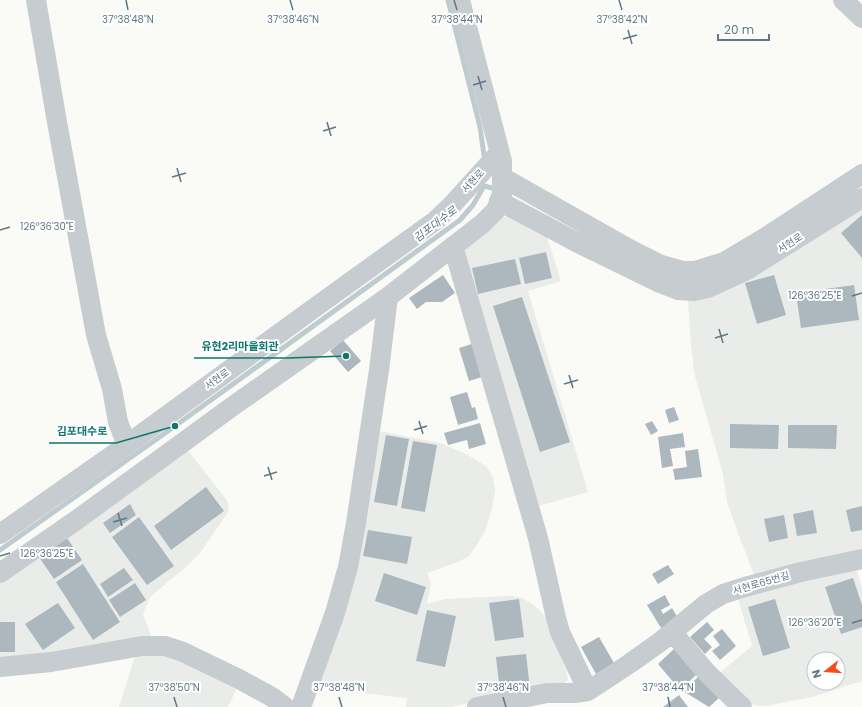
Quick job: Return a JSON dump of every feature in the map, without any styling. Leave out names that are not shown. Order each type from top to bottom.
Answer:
[{"type":"street","points":[[36,0],[56,122],[96,335],[112,389],[118,422],[126,445]]},
{"type":"street","points":[[0,573],[388,297],[482,224],[496,210],[502,194],[502,161],[460,0]]},
{"type":"street","points":[[843,0],[862,18]]},
{"type":"street","name":"서현로","points":[[0,534],[126,445],[435,221],[452,205],[499,152]]},
{"type":"street","points":[[502,177],[655,262],[683,271],[695,271],[724,262],[766,237],[862,174]]},
{"type":"street","name":"서현로","points":[[499,202],[660,283],[678,290],[694,291],[708,288],[745,271],[862,198]]},
{"type":"street","points":[[453,246],[538,538],[558,625],[581,697],[547,693],[477,707]]},
{"type":"street","points":[[301,707],[335,613],[348,567],[380,370],[388,297]]},
{"type":"street","name":"서현로65번길","points":[[581,697],[629,664],[706,604],[723,594],[801,572],[862,559]]},
{"type":"street","points":[[672,632],[708,674],[742,707]]},
{"type":"street","points":[[0,667],[50,662],[142,646],[165,646],[183,652],[238,679],[272,698],[284,707]]},
{"type":"shaded area","points":[[862,208],[862,553],[755,577],[727,502],[723,474],[695,376],[691,346],[688,300]]},
{"type":"shaded area","points":[[502,217],[510,217],[547,237],[561,281],[528,291],[588,492],[535,507],[462,252]]},
{"type":"shaded area","points":[[379,431],[440,443],[466,454],[486,466],[493,477],[495,490],[492,509],[485,531],[468,557],[427,573],[431,583],[427,604],[445,599],[511,596],[522,598],[534,605],[543,614],[550,627],[567,673],[568,680],[560,686],[451,707],[406,707],[407,698],[336,690],[320,683]]},
{"type":"shaded area","points":[[186,448],[226,499],[229,506],[228,512],[200,553],[185,568],[152,595],[143,614],[152,638],[0,660],[0,581]]},
{"type":"shaded area","points":[[856,569],[862,588],[862,681],[846,686],[846,651],[806,651],[806,691],[831,691],[812,697],[765,706],[754,705],[745,701],[718,674],[752,646],[737,595]]},
{"type":"shaded area","points":[[136,653],[174,657],[238,686],[228,707],[119,707]]},
{"type":"building","points":[[862,215],[862,258],[841,233]]},
{"type":"building","points":[[546,252],[552,278],[525,284],[519,258]]},
{"type":"building","points":[[515,259],[521,284],[478,294],[472,268]]},
{"type":"building","points":[[443,275],[455,293],[442,302],[426,302],[417,309],[409,298]]},
{"type":"building","points":[[774,275],[786,315],[757,324],[745,283]]},
{"type":"building","points":[[854,285],[859,320],[801,328],[796,293]]},
{"type":"building","points":[[522,297],[570,442],[540,452],[493,306]]},
{"type":"building","points":[[343,340],[361,361],[348,372],[330,351]]},
{"type":"building","points":[[475,343],[485,376],[469,381],[459,348]]},
{"type":"building","points":[[467,392],[472,408],[475,407],[478,419],[458,425],[450,397]]},
{"type":"building","points":[[674,407],[679,420],[669,423],[665,410]]},
{"type":"building","points":[[652,421],[658,431],[651,435],[645,424]]},
{"type":"building","points":[[480,423],[486,444],[469,449],[467,440],[448,445],[444,433]]},
{"type":"building","points":[[730,424],[779,425],[778,449],[730,448]]},
{"type":"building","points":[[788,425],[837,425],[836,449],[788,448]]},
{"type":"building","points":[[683,433],[685,447],[670,449],[673,466],[662,468],[658,437]]},
{"type":"building","points":[[386,435],[409,439],[397,506],[374,502]]},
{"type":"building","points":[[413,441],[437,445],[425,512],[401,508]]},
{"type":"building","points":[[698,449],[702,477],[675,480],[673,469],[687,467],[685,451]]},
{"type":"building","points":[[206,487],[224,511],[171,550],[154,526]]},
{"type":"building","points":[[130,504],[136,515],[110,533],[103,523]]},
{"type":"building","points":[[862,506],[862,530],[851,532],[846,510]]},
{"type":"building","points":[[813,510],[817,533],[797,536],[793,514]]},
{"type":"building","points":[[784,515],[788,538],[769,542],[764,519]]},
{"type":"building","points":[[139,517],[174,566],[147,585],[112,537]]},
{"type":"building","points":[[368,530],[412,537],[407,564],[363,556]]},
{"type":"building","points":[[67,538],[82,560],[54,579],[39,557]]},
{"type":"building","points":[[83,564],[120,622],[93,640],[56,582]]},
{"type":"building","points":[[668,565],[674,574],[658,584],[652,574]]},
{"type":"building","points":[[124,568],[133,580],[108,597],[100,584]]},
{"type":"building","points":[[384,573],[426,587],[417,615],[375,601]]},
{"type":"building","points":[[853,578],[862,605],[862,627],[841,634],[825,587]]},
{"type":"building","points":[[135,583],[146,600],[120,617],[109,600]]},
{"type":"building","points":[[665,595],[670,605],[661,610],[663,614],[672,608],[678,618],[661,628],[647,605]]},
{"type":"building","points":[[519,599],[524,637],[495,641],[489,603]]},
{"type":"building","points":[[775,599],[790,648],[763,656],[748,607]]},
{"type":"building","points":[[58,603],[75,628],[43,650],[25,624]]},
{"type":"building","points":[[427,610],[456,616],[445,667],[416,661]]},
{"type":"building","points":[[0,622],[15,622],[15,652],[0,652]]},
{"type":"building","points":[[707,622],[714,630],[704,639],[712,647],[705,654],[690,637]]},
{"type":"building","points":[[722,629],[736,646],[720,660],[712,651],[720,645],[713,636]]},
{"type":"building","points":[[599,637],[614,663],[596,674],[581,647]]},
{"type":"building","points":[[674,649],[697,674],[680,690],[658,664]]},
{"type":"building","points":[[526,654],[530,689],[500,692],[496,657]]},
{"type":"building","points":[[699,676],[719,698],[709,707],[683,691]]},
{"type":"building","points":[[679,695],[688,707],[663,707]]},
{"type":"waterway","name":"김포대수로","points":[[448,0],[480,127],[484,155]]},
{"type":"waterway","name":"김포대수로","points":[[0,550],[175,426],[460,220],[473,205],[484,186],[492,188]]},
{"type":"place","name":"유현2리마을회관","points":[[346,356]]},
{"type":"place","name":"김포대수로","points":[[175,426]]}]
